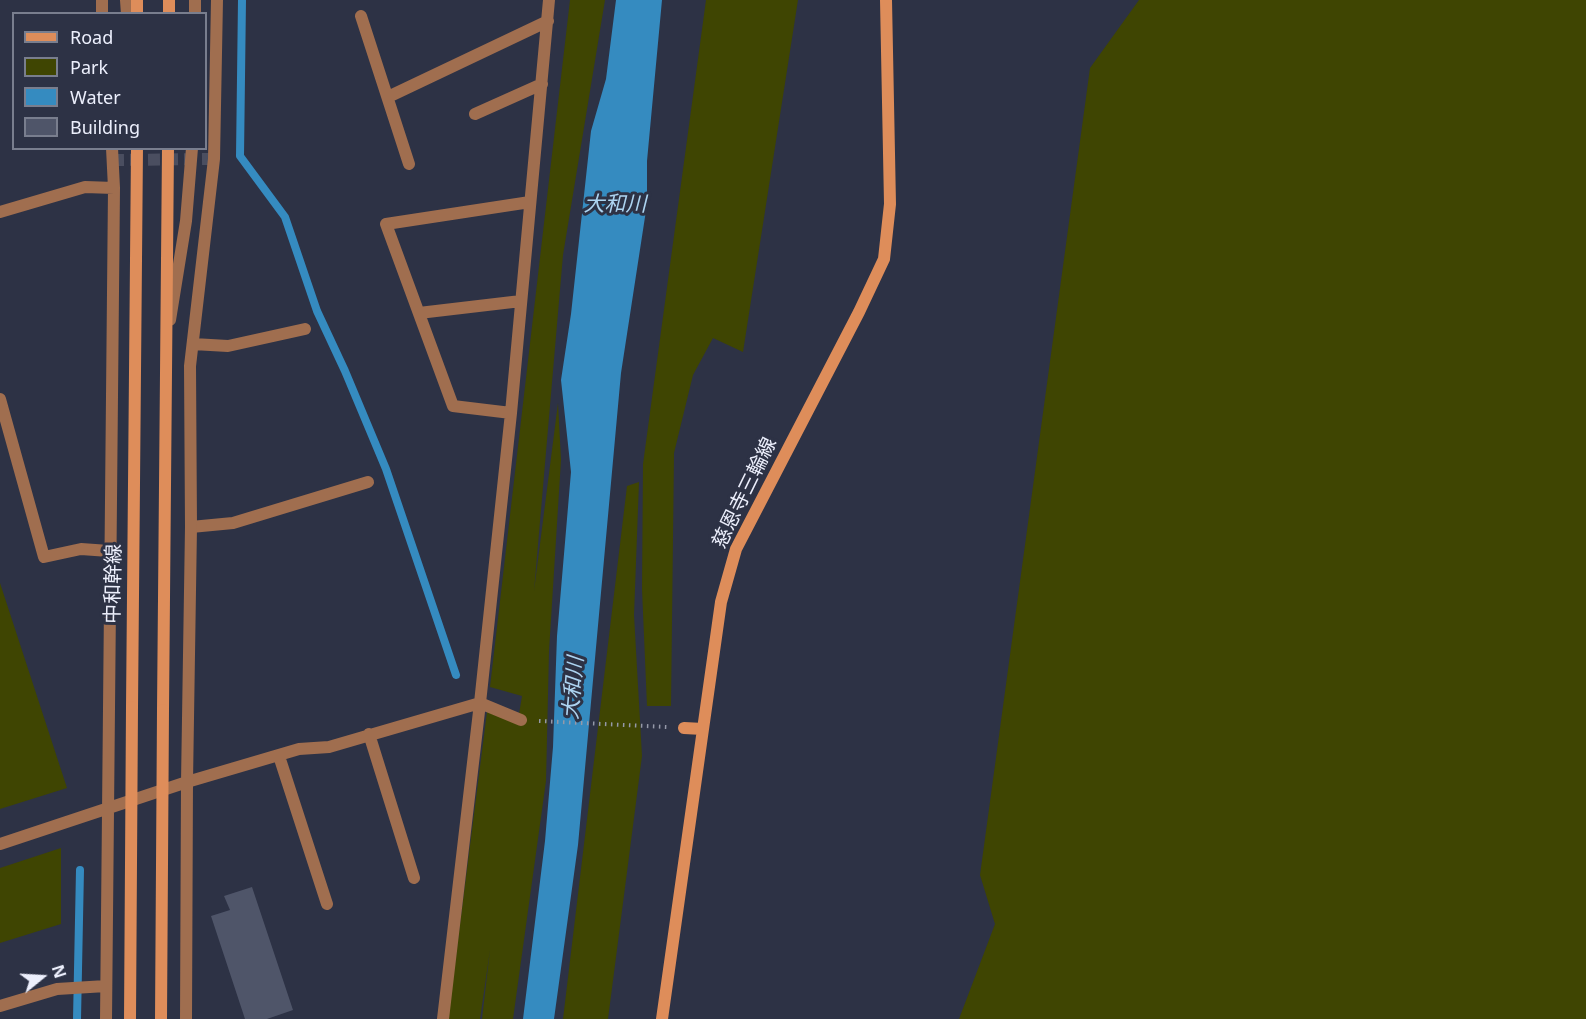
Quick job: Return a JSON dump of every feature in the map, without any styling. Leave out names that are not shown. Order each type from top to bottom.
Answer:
[{"type":"main road","name":"慈恩寺三輪線","points":[[663,1019],[721,602],[736,549],[859,312],[884,259],[890,204],[886,0]]},
{"type":"main road","name":"中和幹線","points":[[130,1019],[137,150]]},
{"type":"main road","points":[[161,1019],[168,150]]},
{"type":"main road","points":[[684,728],[703,729]]},
{"type":"street","points":[[186,1019],[191,527],[190,366],[214,159],[217,0]]},
{"type":"street","points":[[443,1019],[511,413],[549,0]]},
{"type":"street","points":[[361,16],[409,164]]},
{"type":"street","points":[[388,97],[548,21]]},
{"type":"street","points":[[475,114],[542,84]]},
{"type":"street","points":[[106,1019],[114,188],[111,150]]},
{"type":"street","points":[[166,344],[186,221],[192,150]]},
{"type":"street","points":[[0,212],[85,187],[114,188]]},
{"type":"street","points":[[511,413],[453,406],[386,224],[530,202]]},
{"type":"street","points":[[419,313],[521,301]]},
{"type":"street","points":[[193,344],[228,346],[306,328]]},
{"type":"street","points":[[0,399],[44,557],[81,549],[109,550]]},
{"type":"street","points":[[191,527],[233,524],[368,482]]},
{"type":"street","points":[[0,844],[187,782],[299,749],[329,747],[480,703],[521,720]]},
{"type":"street","points":[[369,734],[414,878]]},
{"type":"street","points":[[279,756],[327,904]]},
{"type":"street","points":[[0,1006],[57,989],[106,986]]},
{"type":"path","points":[[521,720],[684,728]]},
{"type":"green space","points":[[570,0],[605,0],[563,255],[534,591],[558,403],[561,460],[549,651],[546,781],[513,1019],[482,1019],[490,950],[480,1019],[448,1019],[488,704],[518,720],[522,696],[490,687]]},
{"type":"green space","points":[[706,0],[798,0],[743,352],[713,338],[693,375],[674,453],[671,706],[647,706],[642,589],[643,464]]},
{"type":"green space","points":[[1139,0],[1586,0],[1586,1019],[959,1019],[995,924],[980,875],[1090,68]]},
{"type":"green space","points":[[639,482],[634,615],[642,756],[608,1019],[563,1019],[627,486]]},
{"type":"green space","points":[[0,583],[67,788],[0,809]]},
{"type":"green space","points":[[61,848],[61,924],[0,943],[0,868]]},
{"type":"water","name":"大和川","points":[[616,0],[662,0],[647,161],[647,204],[621,373],[578,845],[554,1019],[523,1019],[545,841],[553,747],[557,636],[571,472],[561,380],[571,314],[591,131],[606,79]]},
{"type":"building","points":[[252,887],[293,1010],[267,1019],[245,1019],[211,916],[230,910],[224,896]]},
{"type":"waterway","points":[[242,0],[240,156],[285,217],[317,311],[386,469],[456,675]]},
{"type":"waterway","points":[[77,1019],[80,870]]},
{"type":"tunnel","points":[[112,160],[214,159]]}]
